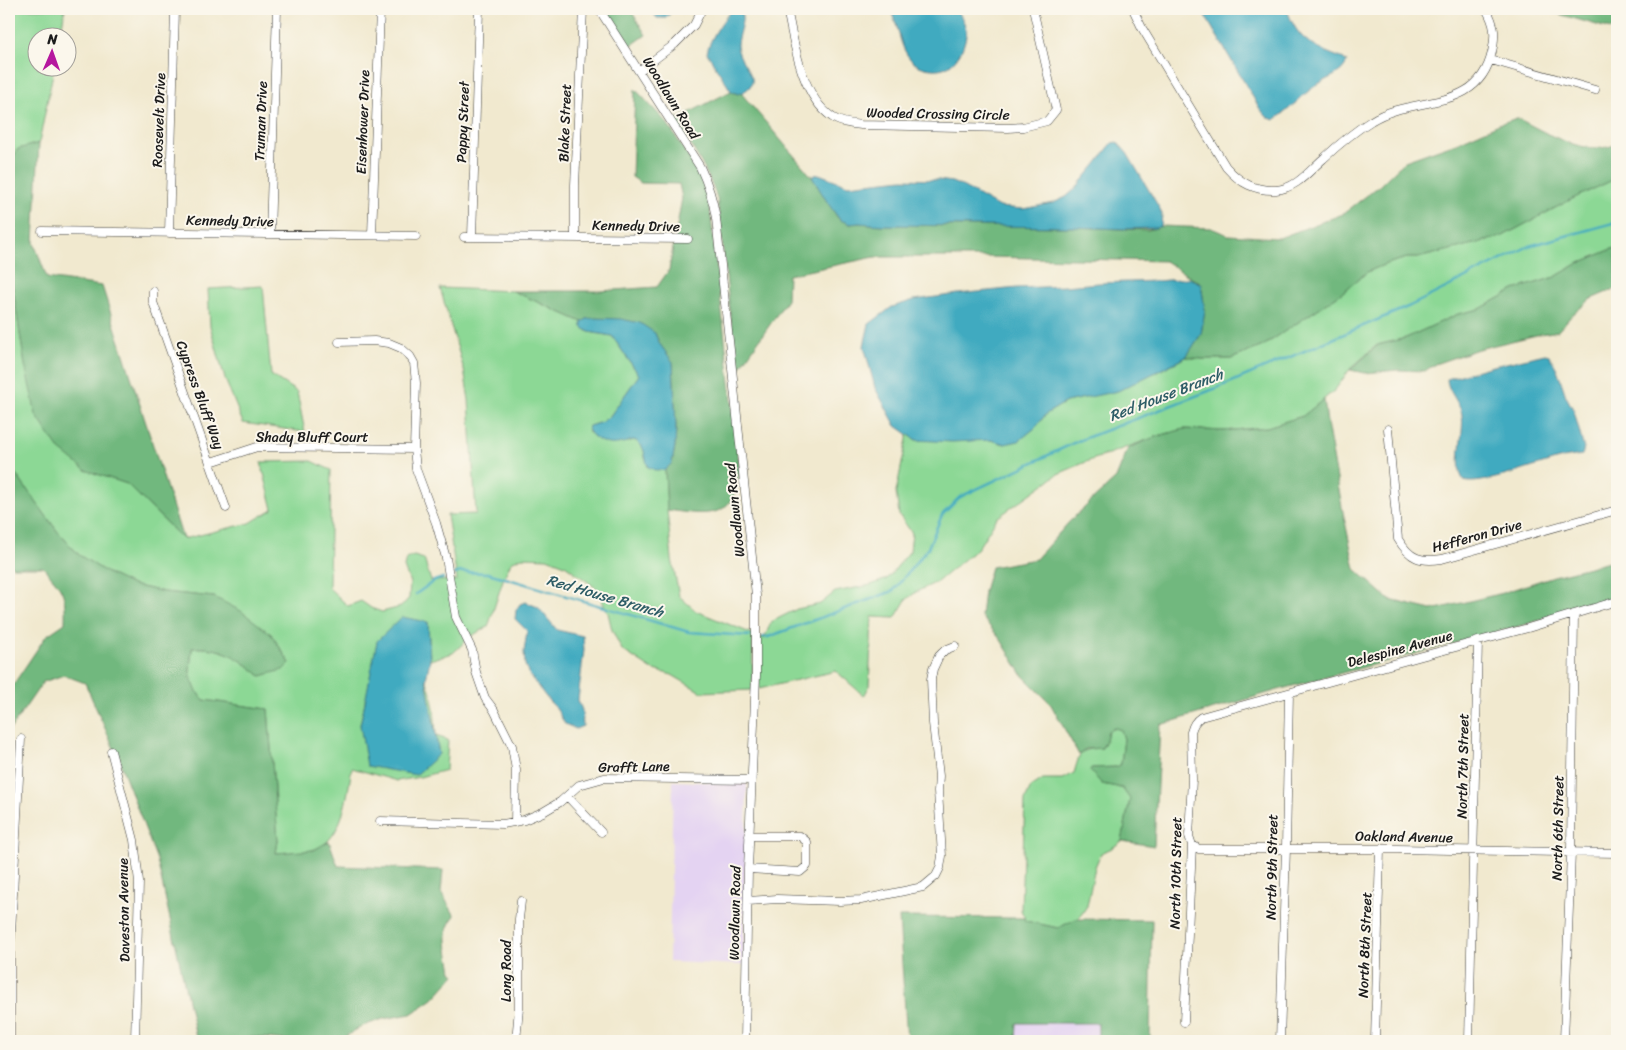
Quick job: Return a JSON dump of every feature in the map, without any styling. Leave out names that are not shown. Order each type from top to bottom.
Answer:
[{"type":"street","name":"Roosevelt Drive","points":[[169,233],[176,9]]},
{"type":"street","name":"Truman Drive","points":[[270,234],[277,9]]},
{"type":"street","name":"Eisenhower Drive","points":[[372,235],[380,9]]},
{"type":"street","name":"Pappy Street","points":[[468,236],[479,9]]},
{"type":"street","name":"Blake Street","points":[[575,238],[576,166],[583,9]]},
{"type":"street","name":"Woodlawn Road","points":[[600,9],[700,167],[708,183],[714,209],[730,342],[756,595],[756,675],[748,869],[745,1041]]},
{"type":"street","points":[[639,71],[675,44],[694,26],[702,9]]},
{"type":"street","name":"Wooded Crossing Circle","points":[[787,9],[802,74],[821,108],[832,118],[861,125],[1008,128],[1023,127],[1047,121],[1056,110],[1032,9]]},
{"type":"street","points":[[1133,9],[1142,28],[1226,168],[1244,184],[1260,189],[1276,190],[1289,187],[1302,179],[1352,133],[1373,119],[1407,107],[1449,99],[1466,91],[1481,77],[1491,60],[1496,39],[1491,18],[1486,9]]},
{"type":"street","points":[[1491,60],[1595,90]]},
{"type":"street","name":"Kennedy Drive","points":[[42,231],[416,236]]},
{"type":"street","name":"Kennedy Drive","points":[[468,236],[688,239]]},
{"type":"street","name":"Cypress Bluff Way","points":[[153,291],[153,302],[226,508]]},
{"type":"street","points":[[339,342],[374,341],[389,343],[401,348],[410,356],[414,363],[416,383],[414,449],[416,469],[436,523],[446,558],[456,617],[472,650],[476,672],[485,698],[494,710],[512,746],[516,770],[514,822]]},
{"type":"street","name":"Hefferon Drive","points":[[1388,429],[1398,539],[1404,549],[1414,558],[1429,561],[1442,559],[1617,510]]},
{"type":"street","name":"Shady Bluff Court","points":[[211,462],[257,447],[414,449]]},
{"type":"street","name":"Delespine Avenue","points":[[1193,725],[1201,718],[1617,601]]},
{"type":"street","name":"North 6th Street","points":[[1564,1041],[1571,852],[1574,614]]},
{"type":"street","name":"North 7th Street","points":[[1469,1041],[1478,641]]},
{"type":"street","points":[[748,901],[777,899],[861,900],[923,887],[936,876],[942,856],[938,791],[939,776],[933,723],[931,679],[939,656],[945,650],[954,646]]},
{"type":"street","name":"North 9th Street","points":[[1280,1041],[1289,693]]},
{"type":"street","name":"North 10th Street","points":[[1184,1022],[1192,846],[1189,836],[1192,778],[1191,732],[1193,725]]},
{"type":"street","points":[[10,1041],[10,952],[21,739]]},
{"type":"street","name":"Daveston Avenue","points":[[111,751],[126,803],[138,867],[135,1041]]},
{"type":"street","name":"Grafft Lane","points":[[380,821],[503,824],[514,822],[543,812],[567,796],[579,785],[604,778],[751,780]]},
{"type":"street","points":[[567,796],[601,832]]},
{"type":"street","points":[[748,869],[800,872],[807,866],[807,842],[800,836],[749,836]]},
{"type":"street","name":"Oakland Avenue","points":[[1192,846],[1199,849],[1286,848],[1617,852]]},
{"type":"street","name":"North 8th Street","points":[[1375,1041],[1380,850]]},
{"type":"street","name":"Long Road","points":[[516,1041],[519,1008],[518,969],[521,900]]},
{"type":"shaded area","points":[[673,781],[747,784],[743,965],[669,962]]},
{"type":"shaded area","points":[[1016,1023],[1098,1023],[1098,1041],[1016,1041]]},
{"type":"green space","points":[[9,9],[65,9],[62,28],[28,28],[28,78],[52,78],[39,143],[18,149],[9,163]]},
{"type":"green space","points":[[604,9],[630,9],[646,35],[629,47]]},
{"type":"green space","points":[[1549,9],[1617,9],[1617,33],[1614,30],[1562,15]]},
{"type":"green space","points":[[635,89],[667,123],[697,170],[709,200],[740,470],[735,492],[731,500],[723,509],[716,512],[691,513],[667,510],[665,470],[672,463],[676,428],[673,363],[659,343],[655,333],[587,319],[582,322],[513,291],[600,291],[657,287],[669,270],[682,198],[679,184],[641,183],[632,177]]},
{"type":"green space","points":[[731,91],[741,93],[812,177],[838,218],[850,224],[1148,230],[1161,226],[1211,228],[1228,235],[1279,238],[1343,214],[1379,186],[1405,161],[1517,118],[1566,142],[1579,146],[1592,148],[1617,144],[1617,178],[1570,200],[1501,237],[1418,258],[1407,258],[1367,272],[1343,292],[1263,346],[1231,359],[1186,357],[1201,334],[1205,310],[1201,284],[1165,261],[987,257],[875,257],[788,275],[787,300],[737,372],[717,198],[704,167],[675,120]]},
{"type":"green space","points":[[39,143],[34,243],[47,278],[102,286],[183,539],[127,484],[85,470],[58,448],[36,415],[25,365],[9,264],[9,163],[18,149]]},
{"type":"green space","points":[[1617,178],[1617,247],[1579,263],[1555,277],[1514,290],[1480,309],[1458,314],[1406,338],[1377,345],[1350,369],[1335,390],[1303,416],[1267,427],[1223,431],[1184,429],[1158,436],[1058,474],[997,518],[978,548],[937,582],[916,592],[906,600],[895,618],[872,617],[869,687],[864,696],[836,671],[759,689],[760,637],[764,639],[771,622],[797,609],[820,604],[835,592],[871,585],[887,579],[910,551],[912,533],[899,515],[896,492],[908,434],[916,440],[991,440],[1005,444],[1035,428],[1046,414],[1066,402],[1088,397],[1157,372],[1186,357],[1231,359],[1263,346],[1343,292],[1367,272],[1407,258],[1418,258],[1501,237],[1570,200]]},
{"type":"green space","points":[[1617,247],[1617,289],[1591,299],[1572,315],[1558,331],[1478,349],[1435,364],[1425,371],[1398,370],[1365,373],[1350,370],[1378,345],[1406,338],[1458,314],[1480,309],[1514,290],[1555,277],[1579,263]]},
{"type":"green space","points":[[9,264],[25,365],[85,470],[127,484],[183,539],[250,523],[273,509],[261,462],[312,461],[331,470],[329,588],[348,606],[361,601],[371,608],[382,612],[401,607],[409,598],[410,583],[404,567],[406,559],[414,556],[424,559],[431,581],[457,580],[447,515],[476,514],[469,400],[464,370],[440,288],[513,291],[582,322],[582,327],[589,332],[612,336],[639,375],[610,416],[602,422],[589,426],[589,433],[627,442],[634,440],[640,443],[644,449],[645,458],[655,470],[665,470],[672,559],[679,596],[696,611],[753,634],[752,690],[701,692],[672,675],[651,669],[622,650],[596,588],[565,565],[547,558],[522,557],[511,562],[503,580],[488,627],[471,636],[453,653],[430,660],[428,623],[365,702],[360,725],[439,754],[426,679],[435,714],[436,736],[448,740],[446,770],[397,781],[352,768],[346,802],[338,826],[325,844],[315,849],[301,852],[276,853],[278,841],[268,709],[204,700],[197,692],[191,678],[190,669],[192,648],[212,649],[229,654],[245,663],[261,676],[290,663],[271,634],[214,597],[164,592],[132,585],[109,574],[79,555],[58,532],[9,465]]},
{"type":"green space","points":[[263,286],[271,375],[297,392],[305,432],[243,423],[225,379],[210,326],[208,289]]},
{"type":"green space","points":[[1324,399],[1342,507],[1355,569],[1390,600],[1432,610],[1499,594],[1554,576],[1617,560],[1617,597],[1527,624],[1285,688],[1160,725],[1154,846],[1122,841],[1130,799],[1122,788],[1102,784],[1090,771],[1091,768],[1117,767],[1121,764],[1124,739],[1121,730],[1115,728],[1108,731],[1102,748],[1086,749],[1079,755],[1050,703],[1023,676],[1001,640],[981,616],[984,591],[991,567],[1036,559],[1070,521],[1116,478],[1128,448],[1158,436],[1184,429],[1223,431],[1267,427],[1303,416]]},
{"type":"green space","points":[[9,465],[58,532],[79,555],[109,574],[132,585],[164,592],[214,597],[241,611],[271,634],[290,663],[283,670],[261,676],[245,663],[229,654],[212,649],[192,648],[191,678],[197,692],[204,700],[268,709],[278,841],[276,853],[314,850],[329,841],[338,866],[443,870],[441,892],[455,916],[448,928],[447,943],[452,972],[455,975],[433,999],[411,1014],[383,1019],[360,1027],[340,1040],[299,1041],[251,1037],[237,1041],[197,1041],[157,860],[119,760],[85,683],[64,675],[43,682],[9,731],[9,691],[46,636],[65,623],[65,604],[59,586],[43,567],[12,567],[9,563]]},
{"type":"green space","points":[[1115,728],[1121,730],[1124,739],[1121,764],[1117,767],[1092,768],[1102,784],[1122,788],[1130,799],[1122,841],[1101,853],[1095,867],[1087,906],[1079,918],[1058,928],[1026,921],[1021,910],[1025,800],[1031,787],[1043,779],[1062,779],[1074,773],[1082,753],[1102,748],[1108,731]]},
{"type":"green space","points":[[899,917],[1025,918],[1026,921],[1058,928],[1076,919],[1152,920],[1150,1041],[1098,1041],[1098,1023],[1017,1023],[1016,1041],[907,1041]]},
{"type":"water","points":[[650,9],[674,9],[666,18],[657,18]]},
{"type":"water","points":[[733,9],[741,13],[742,23],[737,45],[739,54],[752,78],[752,84],[738,94],[731,91],[707,53],[717,30]]},
{"type":"water","points":[[889,9],[957,9],[964,21],[966,30],[962,50],[956,60],[948,66],[939,69],[929,69],[915,64],[907,55],[901,43],[893,15]]},
{"type":"water","points":[[1201,9],[1287,9],[1296,29],[1308,42],[1347,62],[1339,72],[1314,87],[1274,120],[1267,117],[1260,109]]},
{"type":"water","points":[[1117,142],[1127,153],[1160,209],[1162,214],[1161,226],[1156,228],[1125,229],[850,224],[840,220],[812,177],[819,174],[848,185],[903,179],[939,180],[952,182],[964,187],[999,207],[1023,209],[1053,203],[1066,197],[1074,190],[1112,143]]},
{"type":"water","points":[[1190,278],[1201,284],[1205,310],[1201,334],[1186,357],[1118,391],[1066,402],[1046,414],[1035,428],[1019,441],[1005,444],[991,440],[952,442],[916,440],[896,426],[875,388],[864,346],[869,324],[892,307],[914,300],[1017,288]]},
{"type":"water","points":[[595,318],[621,319],[640,323],[655,333],[659,343],[673,362],[675,446],[672,463],[665,470],[655,470],[648,467],[643,448],[638,442],[634,440],[619,444],[605,443],[595,438],[588,429],[589,426],[602,422],[610,416],[639,375],[612,336],[589,332],[582,327],[582,322]]},
{"type":"water","points":[[1545,354],[1549,355],[1557,369],[1566,396],[1574,411],[1584,449],[1582,455],[1559,459],[1496,478],[1472,482],[1464,481],[1459,467],[1462,415],[1449,388],[1447,379]]},
{"type":"water","points":[[525,602],[538,607],[557,630],[583,636],[584,650],[578,700],[582,710],[583,726],[576,729],[565,724],[556,708],[530,676],[525,665],[524,652],[527,631],[515,619],[516,610],[520,604]]},
{"type":"water","points":[[402,617],[428,622],[430,660],[426,679],[439,754],[416,775],[367,766],[360,725],[377,641]]},
{"type":"waterway","name":"Red House Branch","points":[[763,637],[768,637],[893,591],[928,548],[942,515],[960,497],[1078,441],[1222,386],[1410,306],[1529,246],[1617,222]]},
{"type":"waterway","name":"Red House Branch","points":[[455,574],[461,572],[488,573],[689,632],[750,636]]},
{"type":"waterway","name":"Red House Branch","points":[[416,594],[434,581],[443,578]]}]
